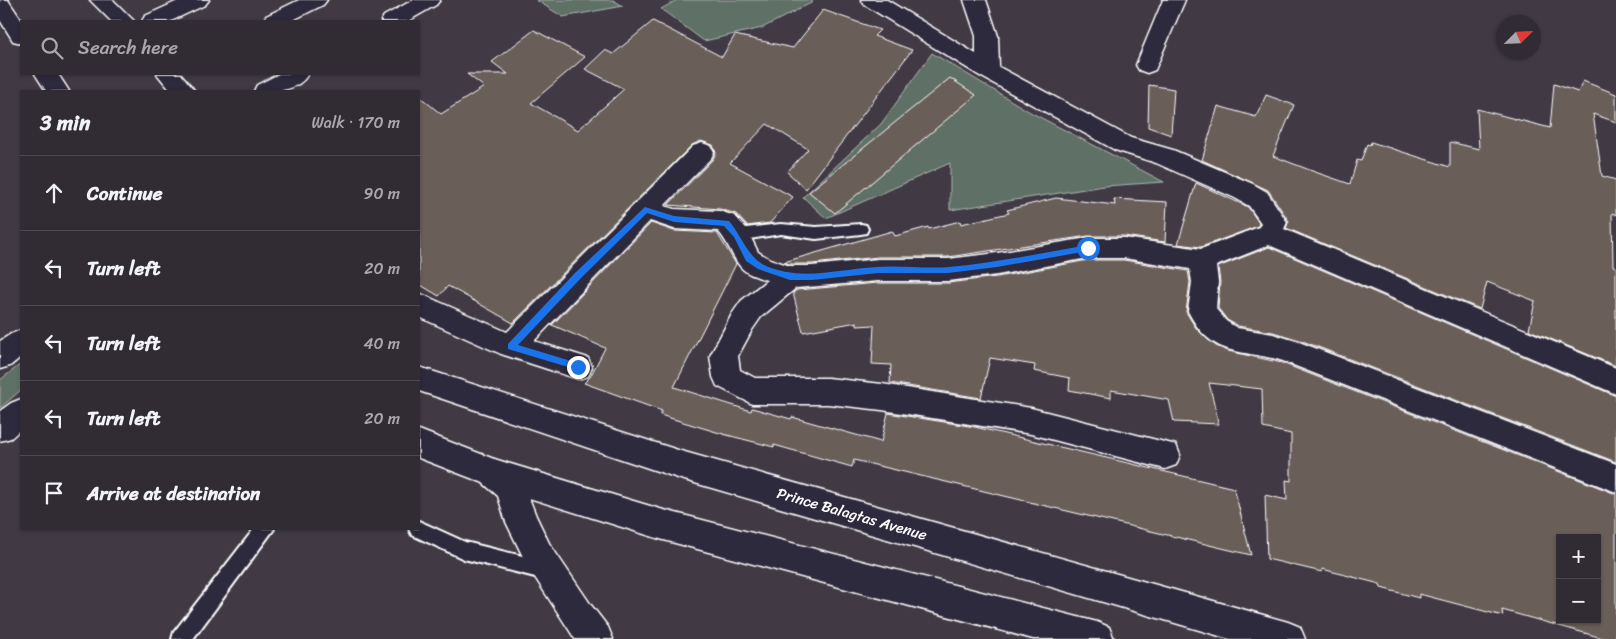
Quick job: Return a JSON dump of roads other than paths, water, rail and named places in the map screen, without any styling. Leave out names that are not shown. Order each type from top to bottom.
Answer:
[{"type":"street","points":[[101,0],[122,20]]},
{"type":"street","points":[[155,20],[198,0]]},
{"type":"street","points":[[276,20],[316,0]]},
{"type":"street","points":[[394,20],[429,0]]},
{"type":"street","points":[[872,0],[988,71],[1123,144],[1164,156],[1244,191],[1258,200],[1274,222],[1269,234]]},
{"type":"street","points":[[975,0],[987,36],[988,71]]},
{"type":"street","points":[[1147,65],[1174,0]]},
{"type":"street","points":[[0,4],[20,34]]},
{"type":"street","points":[[47,75],[57,90]]},
{"type":"street","points":[[170,75],[183,90]]},
{"type":"street","points":[[267,90],[295,75]]},
{"type":"street","points":[[511,346],[702,152]]},
{"type":"street","points":[[645,210],[674,219],[719,221],[731,226],[749,259],[761,267],[790,277],[812,277],[878,270],[948,270],[997,264],[1088,248],[1124,248],[1202,260],[1269,234],[1616,381]]},
{"type":"street","points":[[1202,260],[1205,282],[1202,311],[1219,332],[1228,338],[1245,343],[1267,345],[1303,356],[1616,478]]},
{"type":"street","points":[[790,277],[751,309],[724,356],[727,376],[752,391],[828,391],[891,399],[1031,421],[1165,455]]},
{"type":"street","points":[[420,304],[511,346],[578,367]]},
{"type":"street","points":[[0,357],[20,343]]},
{"type":"street","name":"Prince Balagtas Avenue","points":[[420,379],[681,465],[1288,639]]},
{"type":"street","points":[[0,428],[20,413]]},
{"type":"street","points":[[420,444],[494,473],[660,524],[1097,639]]},
{"type":"street","points":[[494,473],[510,487],[522,522],[548,571],[562,589],[579,618],[596,639]]},
{"type":"lane","points":[[736,235],[781,229],[816,233],[861,229]]},
{"type":"lane","points":[[181,639],[265,530]]},
{"type":"lane","points":[[420,530],[464,550],[548,571]]}]
